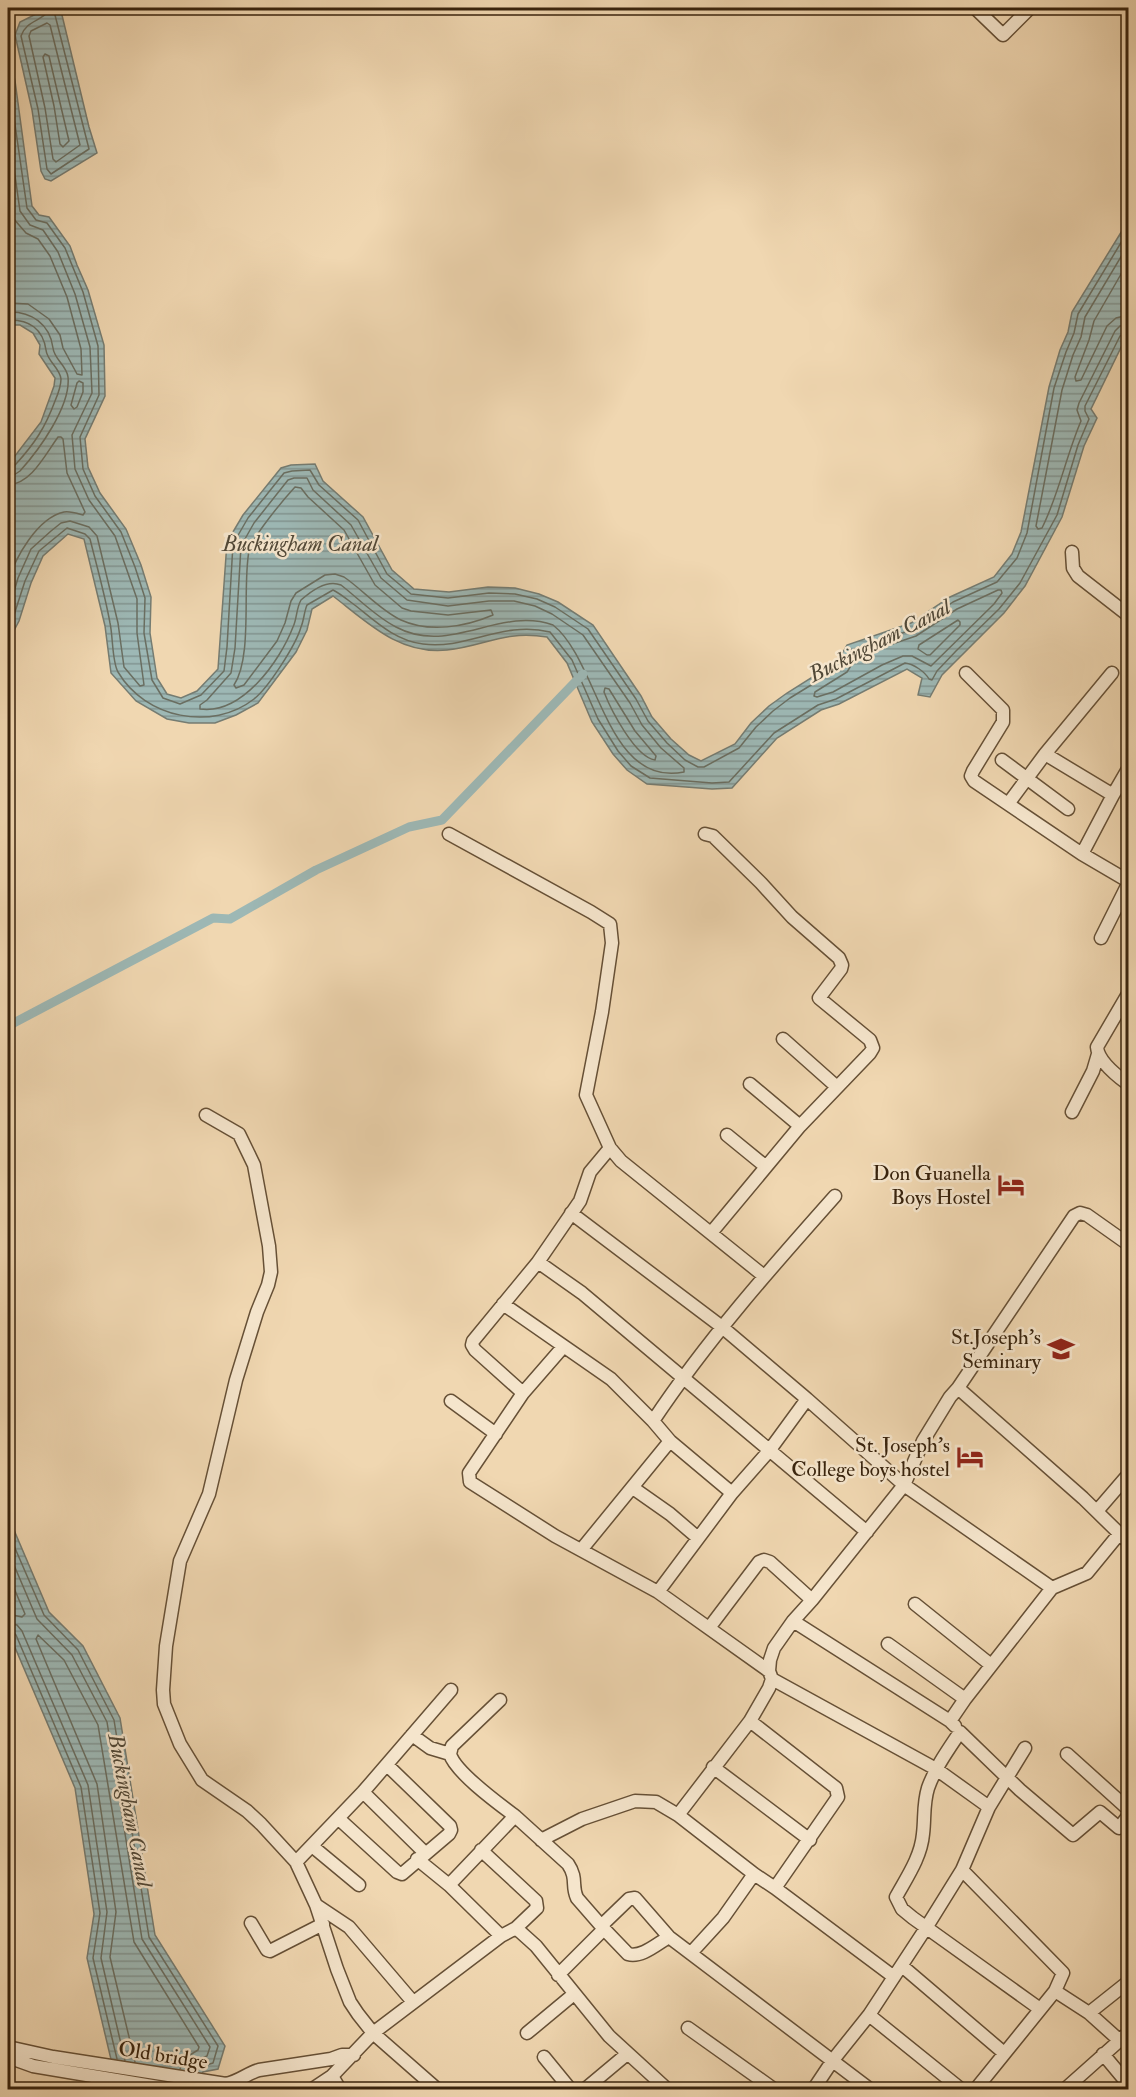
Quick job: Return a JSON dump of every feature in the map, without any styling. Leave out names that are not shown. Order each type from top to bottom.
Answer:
[{"type":"street","points":[[975,8],[1003,35],[1030,8]]},
{"type":"street","points":[[1072,552],[1073,568],[1078,576],[1128,615]]},
{"type":"street","points":[[966,673],[1003,710],[1005,716],[971,776],[974,781],[1128,883],[1101,938]]},
{"type":"street","points":[[1008,804],[1045,754],[1112,673]]},
{"type":"street","points":[[1045,754],[1113,795]]},
{"type":"street","points":[[1002,759],[1068,809]]},
{"type":"street","points":[[1082,854],[1128,769]]},
{"type":"street","points":[[449,834],[610,924],[612,943],[586,1095],[610,1148],[621,1161],[764,1276]]},
{"type":"street","points":[[705,834],[713,836],[792,917],[841,961],[841,969],[819,998],[870,1040],[873,1048],[800,1126],[711,1233]]},
{"type":"street","points":[[1072,1112],[1093,1071],[1098,1054],[1097,1047],[1128,994]]},
{"type":"street","points":[[1118,1013],[1128,1020]]},
{"type":"street","points":[[783,1039],[837,1087]]},
{"type":"street","points":[[1098,1054],[1128,1084]]},
{"type":"street","points":[[750,1084],[800,1126]]},
{"type":"street","points":[[206,1115],[239,1134],[254,1165],[271,1272],[236,1380],[208,1494],[180,1561],[166,1646],[164,1704],[180,1744],[202,1780],[247,1811],[296,1862],[316,1905],[351,2002],[374,2033],[438,2090]]},
{"type":"street","points":[[727,1135],[765,1166]]},
{"type":"street","points":[[523,1394],[475,1350],[472,1345],[473,1341],[538,1262],[580,1201],[590,1172],[610,1148]]},
{"type":"street","points":[[653,1421],[683,1377],[722,1327],[835,1196]]},
{"type":"street","points":[[572,1213],[722,1327],[904,1485],[1052,1588]]},
{"type":"street","points":[[673,1812],[750,1721],[765,1697],[770,1675],[770,1654],[793,1621],[904,1485],[923,1441],[950,1397],[958,1389],[1074,1216],[1080,1213],[1087,1215],[1128,1244]]},
{"type":"street","points":[[538,1262],[582,1293],[867,1532]]},
{"type":"street","points":[[503,1304],[611,1379],[670,1441],[732,1493]]},
{"type":"street","points":[[563,1347],[523,1394],[469,1473],[470,1482],[581,1550],[658,1592],[770,1675],[936,1769],[989,1807]]},
{"type":"street","points":[[950,1720],[1052,1588],[1087,1573],[1124,1538],[1097,1511],[958,1389]]},
{"type":"street","points":[[658,1592],[732,1493],[769,1451],[807,1399]]},
{"type":"street","points":[[452,1401],[496,1434]]},
{"type":"street","points":[[581,1550],[670,1441]]},
{"type":"street","points":[[1097,1511],[1128,1476]]},
{"type":"street","points":[[633,1488],[670,1514],[698,1538]]},
{"type":"street","points":[[709,1628],[759,1562],[764,1560],[770,1562],[812,1600]]},
{"type":"street","points":[[915,1604],[992,1665]]},
{"type":"street","points":[[793,1621],[950,1720],[1006,1777],[1073,1835],[1100,1812],[1119,1828],[1128,1816]]},
{"type":"street","points":[[888,1644],[965,1699]]},
{"type":"street","points":[[296,1862],[339,1819],[451,1690]]},
{"type":"street","points":[[500,1700],[452,1746],[450,1754],[454,1763],[568,1864],[575,1879],[577,1898],[628,1954],[634,1956],[669,1936]]},
{"type":"street","points":[[750,1721],[837,1788],[838,1797],[776,1888]]},
{"type":"street","points":[[960,1732],[936,1769],[927,1790],[920,1850],[897,1897],[902,1910],[1040,2009]]},
{"type":"street","points":[[412,1735],[430,1748],[450,1754]]},
{"type":"street","points":[[813,2090],[833,2060],[869,2015],[962,1870],[989,1807],[1024,1749]]},
{"type":"street","points":[[1067,1754],[1128,1809]]},
{"type":"street","points":[[339,1819],[397,1872],[405,1873],[421,1856],[449,1834],[450,1826],[387,1765]]},
{"type":"street","points":[[713,1767],[810,1840]]},
{"type":"street","points":[[363,1792],[421,1856],[501,1936]]},
{"type":"street","points":[[541,1840],[582,1819],[635,1801],[656,1802],[673,1812],[894,1977]]},
{"type":"street","points":[[449,1885],[515,1816]]},
{"type":"street","points":[[312,1846],[359,1885]]},
{"type":"street","points":[[311,2090],[336,2085],[354,2055],[374,2033],[501,1936],[516,1928],[537,1908],[536,1901],[481,1851]]},
{"type":"street","points":[[962,1870],[1063,1973],[1062,1980],[1055,1991],[975,2090]]},
{"type":"street","points":[[691,1953],[723,1918],[754,1874]]},
{"type":"street","points":[[558,1975],[629,1899],[635,1898],[669,1936],[871,2090]]},
{"type":"street","points":[[316,1905],[350,1927],[413,2002]]},
{"type":"street","points":[[251,1923],[267,1950],[270,1951],[323,1924]]},
{"type":"street","points":[[516,1928],[536,1946],[651,2084],[668,2090]]},
{"type":"street","points":[[902,1966],[1004,2053]]},
{"type":"street","points":[[1089,2013],[1128,1982]]},
{"type":"street","points":[[1055,1991],[1124,2036],[1065,2089]]},
{"type":"street","points":[[527,2033],[574,1994]]},
{"type":"street","points":[[869,2015],[962,2090]]},
{"type":"street","points":[[688,2028],[775,2090]]},
{"type":"street","name":"Old bridge","points":[[8,2047],[100,2065],[221,2083],[232,2083],[248,2073],[259,2070],[331,2059],[342,2055],[354,2055]]},
{"type":"street","points":[[584,2090],[627,2054]]},
{"type":"street","points":[[1103,2054],[1128,2084]]},
{"type":"street","points":[[8,2057],[33,2067],[176,2090]]},
{"type":"street","points":[[543,2057],[571,2090]]},
{"type":"water","points":[[48,8],[57,8],[61,11],[97,153],[51,181],[45,179],[41,171],[32,110],[15,35],[20,22]]},
{"type":"water","name":"Buckingham Canal","points":[[8,53],[15,81],[32,206],[39,215],[49,217],[70,246],[88,290],[104,345],[105,396],[85,439],[88,467],[100,493],[126,529],[141,565],[151,597],[150,633],[157,678],[167,694],[181,698],[197,691],[218,669],[227,542],[243,515],[281,468],[291,465],[315,464],[323,481],[363,517],[392,570],[414,589],[449,592],[488,587],[515,588],[558,602],[593,625],[641,696],[652,717],[671,739],[689,755],[701,761],[735,744],[751,723],[769,706],[838,661],[847,645],[911,623],[950,597],[994,577],[1012,554],[1021,532],[1049,387],[1068,332],[1072,312],[1128,221],[1128,333],[1091,409],[1097,418],[1084,446],[1062,517],[1025,586],[1004,613],[942,675],[930,697],[918,695],[922,678],[907,669],[839,704],[821,710],[777,738],[732,788],[712,789],[647,784],[627,770],[613,754],[592,722],[567,663],[547,637],[532,635],[506,637],[447,650],[414,647],[385,635],[333,596],[312,609],[307,630],[296,652],[258,703],[215,723],[189,723],[167,719],[136,701],[111,673],[105,626],[84,539],[68,534],[43,556],[31,583],[19,621],[8,642],[8,465],[41,422],[55,378],[39,354],[40,345],[33,333],[20,325],[8,325]]},
{"type":"water","name":"Buckingham Canal","points":[[8,1516],[49,1612],[83,1646],[120,1718],[155,1935],[225,2046],[218,2069],[203,2072],[195,2089],[118,2089],[87,1958],[94,1914],[75,1788],[8,1631]]},
{"type":"waterway","points":[[8,1026],[213,918],[230,919],[316,870],[409,827],[442,820],[583,674]]},
{"type":"place","name":"Don Guanella Boys Hostel","points":[[1011,1185]]},
{"type":"place","name":"St.Joseph's Seminary","points":[[1061,1349]]},
{"type":"place","name":"St. Joseph's College boys hostel","points":[[970,1457]]}]
